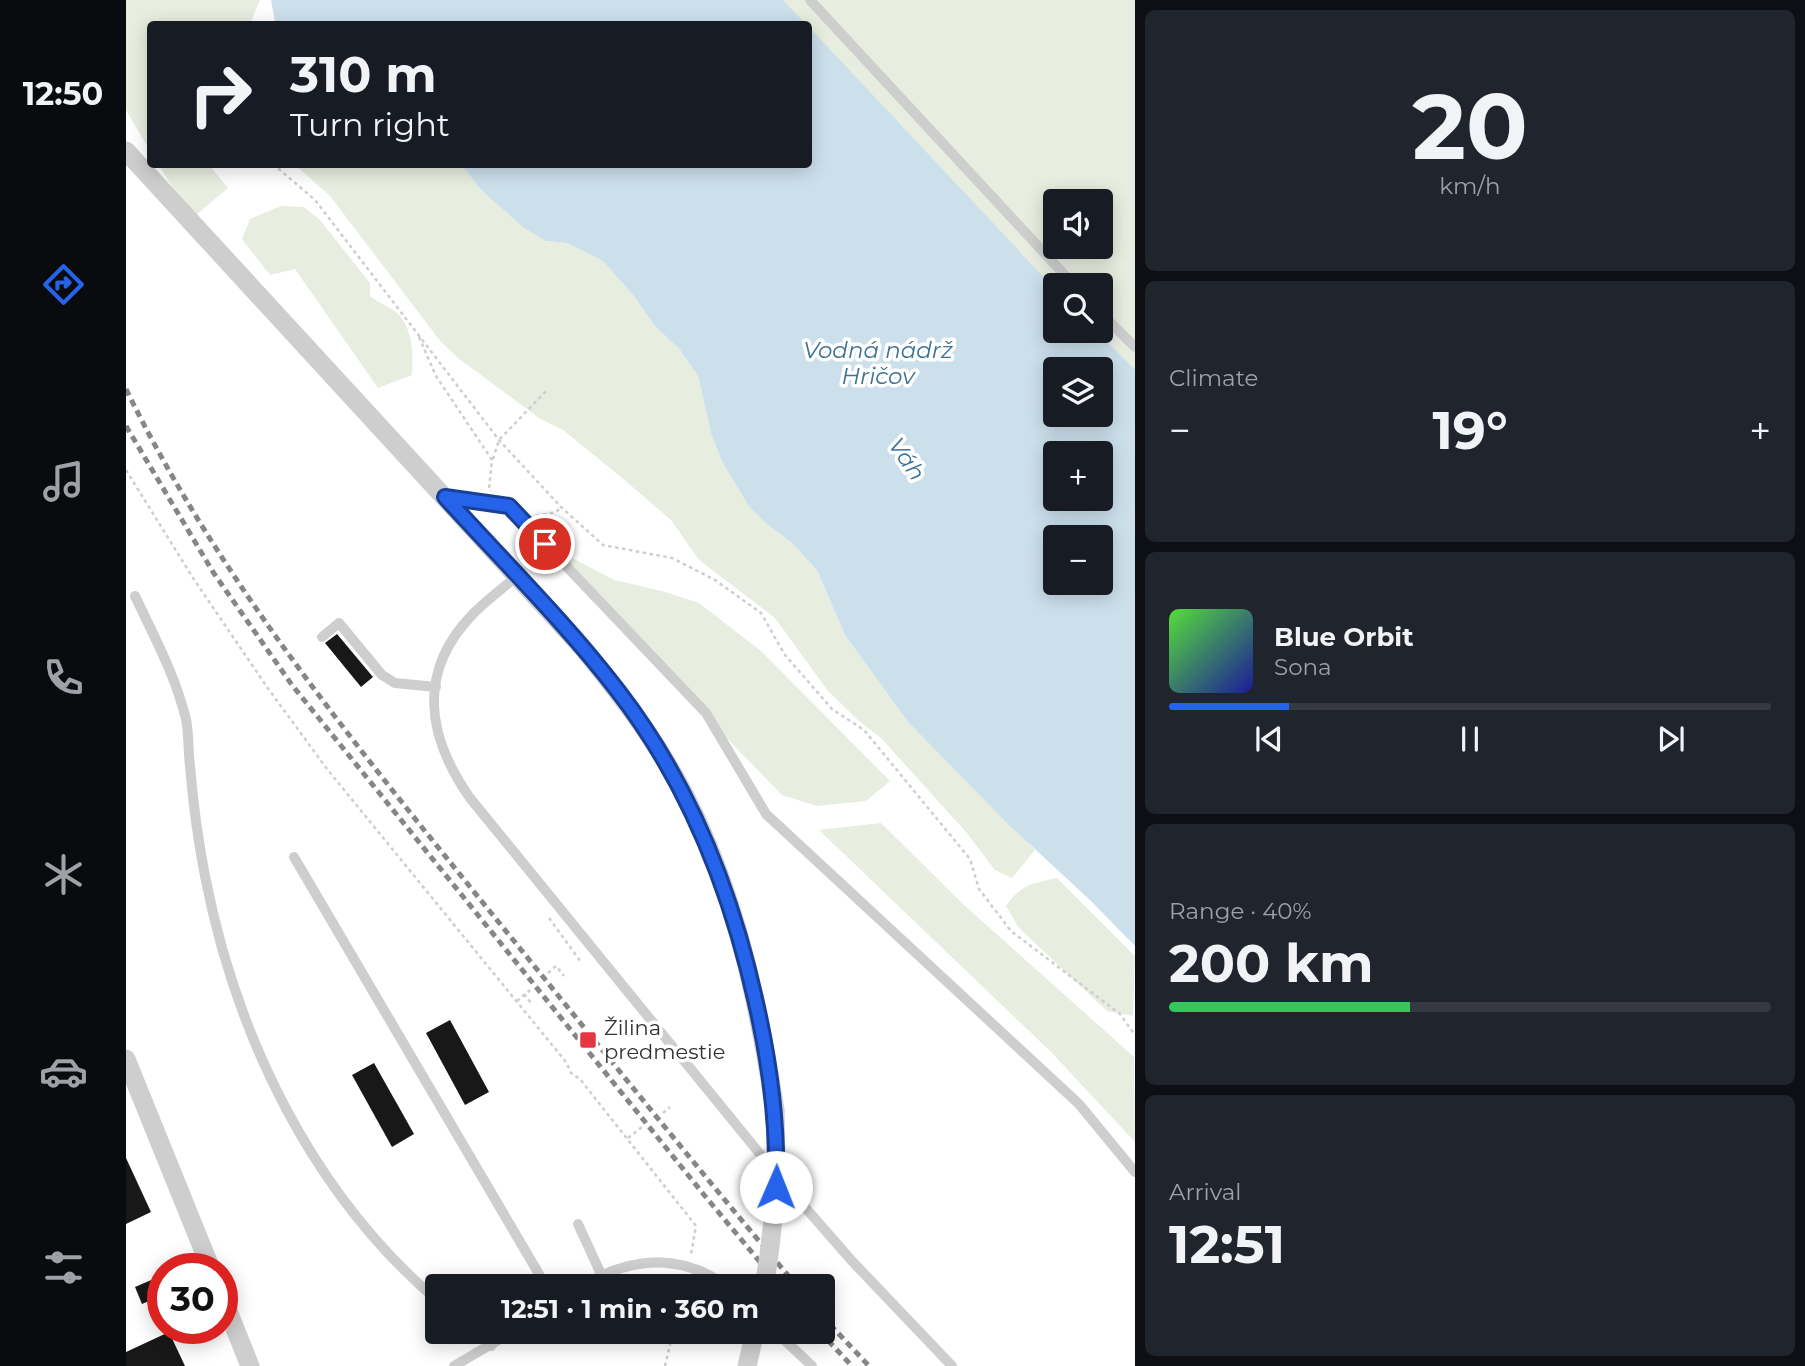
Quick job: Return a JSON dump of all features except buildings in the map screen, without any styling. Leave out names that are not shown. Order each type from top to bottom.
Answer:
[{"type":"street","points":[[126,151],[583,648],[618,692],[676,778],[723,884],[739,932],[762,1031],[775,1110],[777,1160],[775,1214],[766,1274]]},
{"type":"street","points":[[126,1059],[205,1253]]},
{"type":"street","points":[[238,1336],[250,1366]]},
{"type":"street","points":[[747,1366],[752,1344]]},
{"type":"lane","points":[[810,0],[1063,273]]},
{"type":"lane","points":[[1113,325],[1135,347]]},
{"type":"lane","points":[[445,497],[509,506],[706,713],[766,814],[1079,1104],[1135,1172]]},
{"type":"lane","points":[[517,576],[472,615],[455,636],[442,663],[436,687],[435,715],[439,742],[446,758],[470,798],[782,1181],[852,1261],[952,1366]]},
{"type":"lane","points":[[135,596],[165,659],[186,720],[193,799],[204,874],[219,945],[256,1047],[295,1126],[340,1196],[382,1246],[425,1288]]},
{"type":"lane","points":[[322,637],[340,623],[382,675],[394,683],[436,687]]},
{"type":"lane","points":[[294,857],[539,1274]]},
{"type":"lane","points":[[578,1224],[601,1274],[638,1263],[662,1262],[688,1266],[707,1274]]},
{"type":"lane","points":[[454,1366],[494,1344]]},
{"type":"lane","points":[[789,1344],[812,1366]]},
{"type":"path","points":[[278,168],[315,200],[499,440],[561,507],[603,545],[672,558],[715,580],[761,613],[785,655],[832,709],[864,730],[970,859],[979,889],[1011,931],[1120,1014],[1135,1035]]},
{"type":"path","points":[[417,333],[436,376],[492,460]]},
{"type":"path","points":[[548,389],[499,440],[492,460],[489,489],[509,506],[537,516],[556,512],[561,507]]},
{"type":"path","points":[[126,470],[193,578],[327,769],[566,1062],[571,1073],[580,1079],[695,1226],[691,1255]]},
{"type":"path","points":[[548,916],[581,962]]},
{"type":"path","points":[[548,973],[556,966],[564,976]]},
{"type":"path","points":[[517,1001],[530,990]]},
{"type":"path","points":[[524,994],[531,1003]]},
{"type":"path","points":[[663,1113],[670,1107]]},
{"type":"path","points":[[628,1139],[642,1127]]},
{"type":"path","points":[[665,1366],[670,1344]]},
{"type":"shaded area","points":[[126,0],[260,0],[251,21],[147,21],[147,146],[126,110]]},
{"type":"shaded area","points":[[783,0],[1135,0],[1135,369],[1108,343],[1113,343],[1113,273],[1043,273],[1043,276],[812,31],[812,21],[803,21]]},
{"type":"shaded area","points":[[161,168],[211,168],[228,188],[191,219]]},
{"type":"shaded area","points":[[298,168],[464,168],[479,188],[546,241],[567,243],[603,261],[633,295],[654,325],[680,350],[698,376],[711,433],[768,525],[791,542],[817,570],[845,635],[908,722],[1035,850],[1012,878],[995,870],[966,832],[881,738],[828,691],[775,618],[699,560],[671,520],[563,430],[539,418],[458,358],[441,342],[330,196]]},
{"type":"shaded area","points":[[281,206],[304,207],[320,220],[370,283],[370,296],[396,312],[404,321],[411,344],[412,375],[378,388],[295,269],[270,275],[242,239],[250,219]]},
{"type":"shaded area","points":[[574,559],[614,580],[699,603],[761,651],[890,781],[866,801],[817,806],[782,795],[557,563]]},
{"type":"shaded area","points":[[881,823],[963,904],[1134,1057],[1135,1142],[1052,1053],[819,830]]},
{"type":"shaded area","points":[[1057,878],[1135,956],[1133,1016],[1107,1011],[1019,928],[1006,906],[1022,889]]},
{"type":"water","points":[[271,0],[783,0],[803,21],[275,21]]},
{"type":"water","name":"Vodná nádrž Hričov","points":[[812,30],[1043,276],[1043,343],[1108,343],[1135,369],[1135,946],[1010,826],[908,722],[845,635],[817,570],[791,542],[749,506],[722,461],[711,433],[698,376],[680,350],[654,325],[633,295],[603,261],[567,243],[546,241],[523,227],[479,188],[464,168],[812,168]]},
{"type":"railway","points":[[126,389],[201,525],[243,590],[334,716],[430,838],[787,1274]]},
{"type":"railway","points":[[126,426],[213,572],[292,685],[770,1274]]},
{"type":"railway","points":[[835,1330],[869,1366]]},
{"type":"railway","points":[[831,1344],[852,1366]]},
{"type":"place","name":"Žilina predmestie","points":[[588,1040]]},
{"type":"route","points":[[545,544],[509,506],[445,497],[583,648],[618,692],[676,778],[727,895],[751,981],[775,1110],[776,1187]]},
{"type":"water label","name":"Váh","points":[[907,459]]}]
